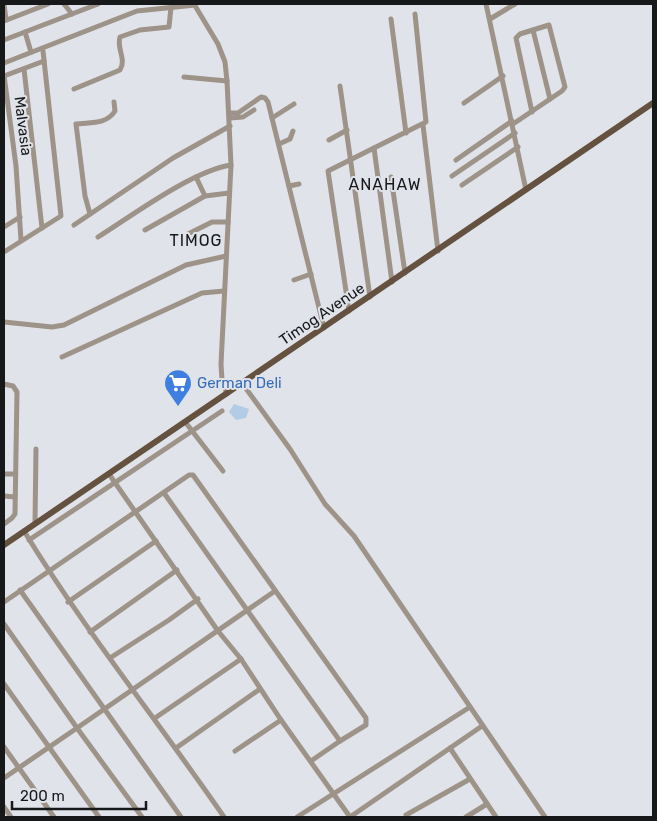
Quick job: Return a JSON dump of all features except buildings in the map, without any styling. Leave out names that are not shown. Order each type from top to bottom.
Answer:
[{"type":"main road","name":"Timog Avenue","points":[[4,545],[186,423],[653,103]]},
{"type":"street","points":[[4,4],[5,21],[48,4]]},
{"type":"street","points":[[64,4],[72,14]]},
{"type":"street","points":[[4,40],[72,14],[87,6],[98,4]]},
{"type":"street","points":[[4,63],[137,11],[195,4],[218,44],[225,62],[227,81],[231,165],[224,292],[222,373],[227,394]]},
{"type":"street","points":[[486,4],[526,190]]},
{"type":"street","points":[[490,19],[515,4]]},
{"type":"street","points":[[74,89],[120,70],[123,59],[119,41],[120,37],[140,30],[169,27],[171,7]]},
{"type":"street","points":[[349,311],[328,171],[423,125],[428,118],[415,14]]},
{"type":"street","points":[[391,19],[406,133]]},
{"type":"street","points":[[456,160],[512,122],[532,112],[564,90],[565,80],[551,26],[520,34],[516,41],[532,112]]},
{"type":"street","points":[[533,30],[550,99]]},
{"type":"street","points":[[25,32],[31,52]]},
{"type":"street","points":[[4,252],[60,216],[43,51]]},
{"type":"street","points":[[4,76],[44,61]]},
{"type":"street","points":[[24,69],[42,228]]},
{"type":"street","name":"Malvasia","points":[[4,76],[21,240]]},
{"type":"street","points":[[464,103],[503,76]]},
{"type":"street","points":[[184,77],[227,81]]},
{"type":"street","points":[[340,86],[370,297]]},
{"type":"street","points":[[229,116],[238,113],[264,97],[268,102],[324,328]]},
{"type":"street","points":[[90,214],[85,196],[76,124],[101,122],[109,118],[115,111],[114,102]]},
{"type":"street","points":[[272,118],[294,104]]},
{"type":"street","points":[[229,116],[243,117],[254,110]]},
{"type":"street","points":[[423,125],[438,251]]},
{"type":"street","points":[[74,225],[173,158],[230,126]]},
{"type":"street","points":[[329,140],[346,130]]},
{"type":"street","points":[[279,144],[290,138],[293,131]]},
{"type":"street","points":[[452,176],[515,133]]},
{"type":"street","points":[[462,185],[518,147]]},
{"type":"street","points":[[374,148],[392,282]]},
{"type":"street","points":[[98,237],[196,177],[213,168],[231,165]]},
{"type":"street","points":[[196,177],[205,196]]},
{"type":"street","points":[[391,177],[405,273]]},
{"type":"street","points":[[289,186],[299,184]]},
{"type":"street","points":[[146,230],[205,196],[229,193]]},
{"type":"street","points":[[4,227],[20,217]]},
{"type":"street","points":[[188,234],[212,222],[228,222]]},
{"type":"street","points":[[4,322],[52,327],[64,325],[186,265],[226,256]]},
{"type":"street","points":[[294,280],[311,274]]},
{"type":"street","points":[[62,357],[202,293],[224,292]]},
{"type":"street","points":[[4,384],[15,387],[14,516],[4,524]]},
{"type":"street","points":[[242,384],[326,504],[354,536],[545,817]]},
{"type":"street","points":[[29,540],[222,411]]},
{"type":"street","points":[[186,423],[223,471]]},
{"type":"street","points":[[35,524],[36,449]]},
{"type":"street","points":[[4,474],[15,474]]},
{"type":"street","points":[[109,474],[198,599],[218,631],[241,659],[281,720],[350,817],[482,726]]},
{"type":"street","points":[[4,602],[134,511],[189,475],[194,476],[366,718],[366,725],[340,740],[311,761]]},
{"type":"street","points":[[164,493],[340,740]]},
{"type":"street","points":[[4,496],[15,497]]},
{"type":"street","points":[[24,531],[68,602],[155,718],[223,817]]},
{"type":"street","points":[[68,602],[156,541]]},
{"type":"street","points":[[90,632],[177,570]]},
{"type":"street","points":[[20,590],[181,817]]},
{"type":"street","points":[[4,778],[275,591]]},
{"type":"street","points":[[110,658],[198,599]]},
{"type":"street","points":[[4,624],[142,817]]},
{"type":"street","points":[[155,718],[241,659]]},
{"type":"street","points":[[4,684],[100,817]]},
{"type":"street","points":[[176,748],[260,689]]},
{"type":"street","points":[[297,817],[470,708]]},
{"type":"street","points":[[235,751],[281,720]]},
{"type":"street","points":[[4,747],[54,817]]},
{"type":"street","points":[[450,748],[496,817]]},
{"type":"street","points":[[406,815],[470,779]]},
{"type":"street","points":[[466,817],[487,804]]},
{"type":"street","points":[[4,806],[11,817]]},
{"type":"water","points":[[234,404],[249,409],[246,418],[236,420],[229,412]]},
{"type":"place","name":"German Deli","points":[[178,407]]},
{"type":"district","name":"ANAHAW","points":[[385,184]]},
{"type":"district","name":"TIMOG","points":[[196,240]]}]
